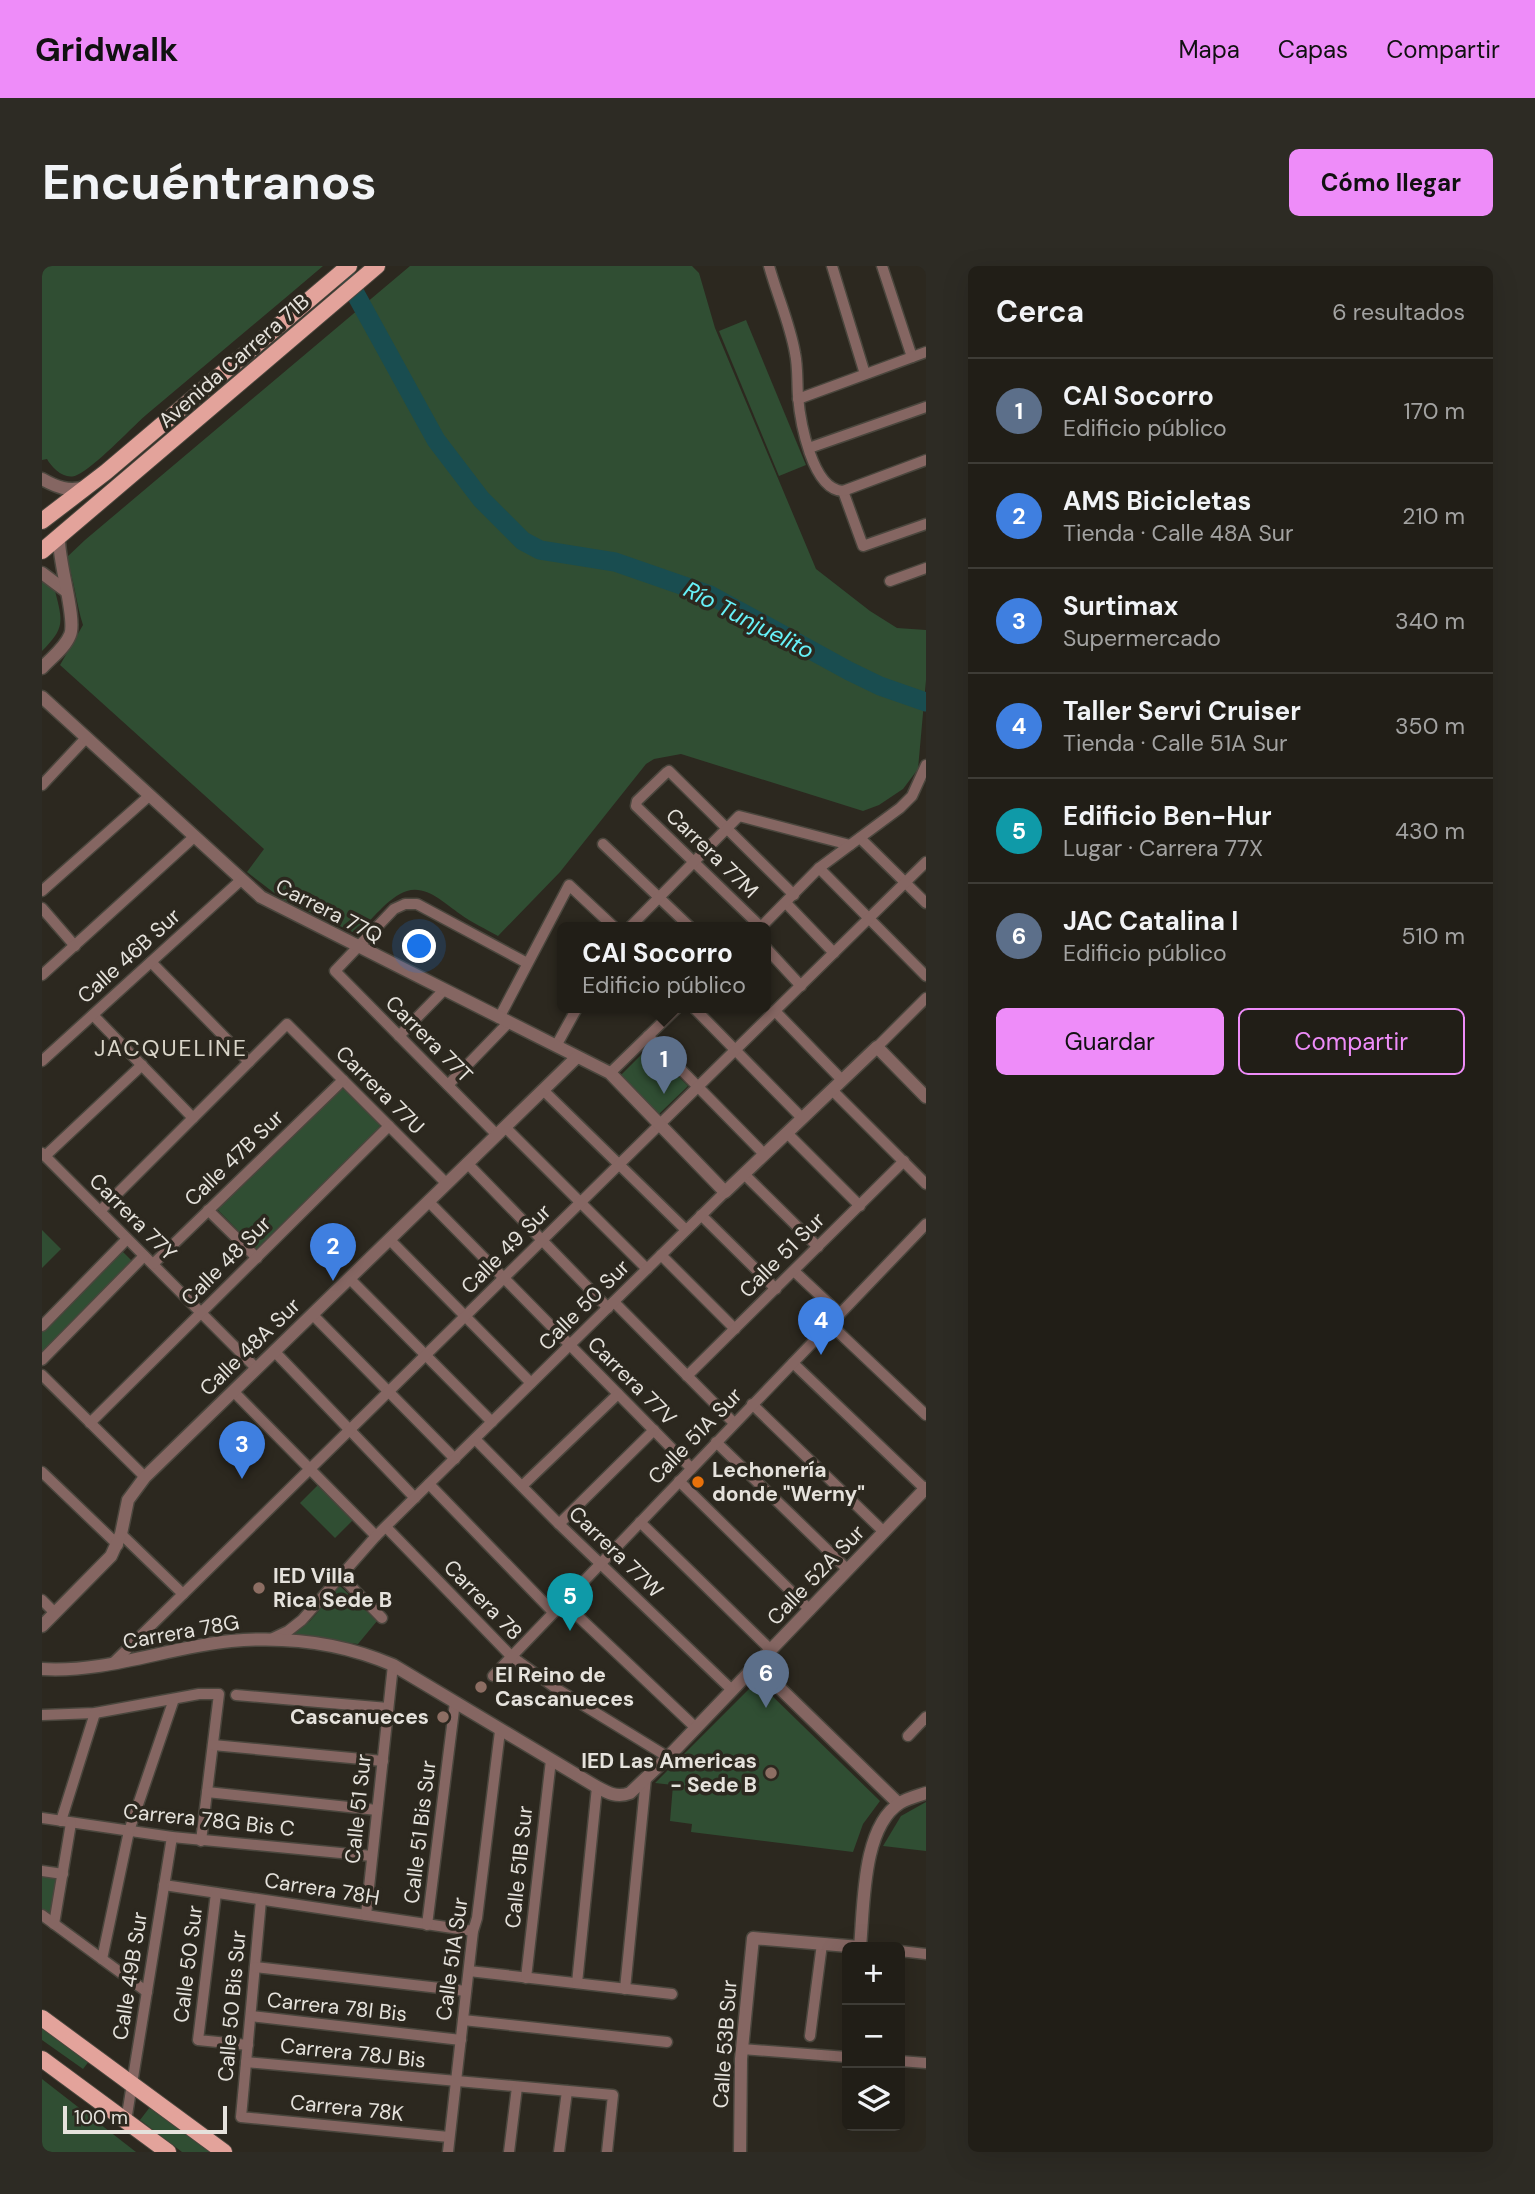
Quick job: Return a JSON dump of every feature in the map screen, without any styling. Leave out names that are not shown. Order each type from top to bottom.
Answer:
[{"type":"main road","name":"Avenida Carrera 71B","points":[[42,521],[106,472],[349,266]]},
{"type":"main road","name":"Avenida Carrera 71B","points":[[42,551],[377,266]]},
{"type":"main road","points":[[42,2018],[224,2152]]},
{"type":"main road","points":[[42,2059],[168,2152]]},
{"type":"street","points":[[769,266],[795,352],[798,399],[816,470],[837,491],[843,491],[926,460]]},
{"type":"street","points":[[832,266],[865,373]]},
{"type":"street","points":[[882,266],[912,357]]},
{"type":"street","points":[[798,399],[926,352]]},
{"type":"street","points":[[809,448],[926,407]]},
{"type":"street","points":[[42,479],[68,489],[91,484]]},
{"type":"street","points":[[843,491],[863,546],[926,523]]},
{"type":"street","points":[[42,668],[71,634],[71,611],[58,553],[58,538]]},
{"type":"street","points":[[890,581],[926,568]]},
{"type":"street","points":[[42,573],[66,591]]},
{"type":"street","name":"Carrera 77Q","points":[[42,697],[268,902],[610,1073],[725,1192]]},
{"type":"street","points":[[42,785],[86,738]]},
{"type":"street","points":[[766,922],[819,868],[900,808],[912,796],[926,765]]},
{"type":"street","name":"Carrera 77M","points":[[727,828],[669,771],[637,801],[636,806],[756,922]]},
{"type":"street","points":[[42,891],[149,796]]},
{"type":"street","points":[[635,922],[739,816],[850,845]]},
{"type":"street","points":[[727,828],[834,953]]},
{"type":"street","points":[[42,975],[194,837]]},
{"type":"street","points":[[860,838],[926,902]]},
{"type":"street","points":[[603,844],[685,922]]},
{"type":"street","name":"Calle 49 Sur","points":[[113,1663],[926,862]]},
{"type":"street","points":[[819,868],[926,976]]},
{"type":"street","name":"Calle 46B Sur","points":[[42,1061],[241,880]]},
{"type":"street","points":[[448,1085],[504,1020],[527,963],[569,885],[609,922]]},
{"type":"street","points":[[358,947],[394,909],[405,904],[417,904],[527,963]]},
{"type":"street","points":[[42,908],[75,946]]},
{"type":"street","name":"Carrera 77T","points":[[358,947],[335,971],[448,1085],[581,1202],[647,1269]]},
{"type":"street","points":[[771,954],[802,986]]},
{"type":"street","points":[[100,1211],[249,1062],[151,962]]},
{"type":"street","points":[[399,1036],[444,990]]},
{"type":"street","name":"Calle 50 Sur","points":[[271,1639],[296,1626],[376,1536],[926,998]]},
{"type":"street","points":[[775,1011],[926,1184]]},
{"type":"street","points":[[556,1046],[574,1013]]},
{"type":"street","points":[[610,1073],[672,1013]]},
{"type":"street","points":[[699,1013],[802,1118]]},
{"type":"street","points":[[93,1015],[193,1118]]},
{"type":"street","name":"Carrera 77U","points":[[249,1062],[287,1024],[446,1183]]},
{"type":"street","points":[[648,1036],[764,1154]]},
{"type":"street","points":[[877,1047],[926,1097]]},
{"type":"street","name":"Calle 48A Sur","points":[[42,1626],[104,1565],[119,1540],[128,1500],[145,1477],[577,1056]]},
{"type":"street","points":[[44,1155],[142,1065]]},
{"type":"street","name":"Calle 47B Sur","points":[[42,1360],[148,1260],[208,1210],[343,1080]]},
{"type":"street","points":[[543,1090],[686,1230]]},
{"type":"street","name":"Calle 48 Sur","points":[[90,1423],[389,1126]]},
{"type":"street","points":[[787,1133],[860,1206]]},
{"type":"street","name":"Carrera 77Y","points":[[44,1155],[256,1368]]},
{"type":"street","name":"Calle 51 Sur","points":[[687,1376],[904,1161]]},
{"type":"street","points":[[467,1163],[542,1241],[734,1423]]},
{"type":"street","points":[[744,1174],[818,1247]]},
{"type":"street","name":"Carrera 77V","points":[[428,1201],[691,1468]]},
{"type":"street","points":[[208,1210],[257,1258]]},
{"type":"street","points":[[701,1216],[776,1289]]},
{"type":"street","name":"Calle 51A Sur","points":[[493,1676],[926,1224]]},
{"type":"street","points":[[42,1326],[127,1239]]},
{"type":"street","points":[[389,1239],[531,1383]]},
{"type":"street","points":[[661,1255],[735,1329]]},
{"type":"street","points":[[794,1270],[840,1314]]},
{"type":"street","points":[[349,1278],[492,1422]]},
{"type":"street","points":[[312,1314],[454,1459]]},
{"type":"street","points":[[830,1324],[926,1415]]},
{"type":"street","points":[[274,1351],[415,1498]]},
{"type":"street","points":[[793,1363],[926,1488]]},
{"type":"street","points":[[42,1375],[145,1477]]},
{"type":"street","points":[[233,1391],[376,1536]]},
{"type":"street","points":[[522,1486],[618,1394]]},
{"type":"street","points":[[752,1404],[884,1532]]},
{"type":"street","points":[[559,1524],[654,1430]]},
{"type":"street","name":"Carrera 77W","points":[[475,1439],[559,1524],[732,1690]]},
{"type":"street","points":[[716,1442],[848,1570]]},
{"type":"street","points":[[42,1472],[184,1594]]},
{"type":"street","points":[[679,1481],[810,1610]]},
{"type":"street","points":[[429,1485],[553,1612]]},
{"type":"street","name":"Calle 52A Sur","points":[[623,1796],[630,1793],[668,1757],[926,1488]]},
{"type":"street","points":[[639,1522],[771,1650]]},
{"type":"street","name":"Carrera 78","points":[[386,1527],[511,1656],[557,1689],[668,1757]]},
{"type":"street","points":[[341,1576],[382,1618]]},
{"type":"street","points":[[43,1602],[55,1613]]},
{"type":"street","points":[[563,1602],[696,1728]]},
{"type":"street","name":"Carrera 78G","points":[[42,1669],[82,1669],[230,1641],[271,1639],[337,1645],[363,1652],[393,1665],[597,1787],[612,1795],[623,1796]]},
{"type":"street","name":"Calle 51 Sur","points":[[366,1915],[393,1665]]},
{"type":"street","points":[[756,1665],[898,1804]]},
{"type":"street","points":[[42,1715],[94,1713],[199,1694],[219,1694],[201,1840]]},
{"type":"street","points":[[236,1695],[388,1708]]},
{"type":"street","points":[[102,1959],[129,1831],[174,1699]]},
{"type":"street","name":"Calle 51 Bis Sur","points":[[427,1924],[455,1702]]},
{"type":"street","points":[[54,1924],[63,1874],[66,1822],[94,1713]]},
{"type":"street","points":[[908,1736],[926,1717]]},
{"type":"street","name":"Calle 51A Sur","points":[[448,2152],[473,1931],[477,1918],[500,1731]]},
{"type":"street","points":[[213,1745],[383,1761]]},
{"type":"street","name":"Calle 51B Sur","points":[[526,1978],[551,1760]]},
{"type":"street","points":[[625,1989],[646,1778]]},
{"type":"street","points":[[577,1983],[597,1787]]},
{"type":"street","points":[[207,1792],[377,1810]]},
{"type":"street","points":[[862,1942],[872,1845],[887,1815],[898,1804],[926,1793]]},
{"type":"street","name":"Carrera 78G Bis C","points":[[42,1818],[172,1837],[372,1856]]},
{"type":"street","name":"Calle 49B Sur","points":[[125,2121],[172,1837]]},
{"type":"street","points":[[42,1871],[63,1874]]},
{"type":"street","name":"Carrera 78H","points":[[164,1885],[473,1931]]},
{"type":"street","name":"Calle 50 Sur","points":[[216,1893],[198,2040],[248,2045]]},
{"type":"street","name":"Calle 50 Bis Sur","points":[[241,2117],[261,1899]]},
{"type":"street","points":[[42,1915],[147,1992]]},
{"type":"street","name":"Calle 53B Sur","points":[[740,2152],[742,2049],[754,1938],[821,1944]]},
{"type":"street","points":[[810,2036],[821,1944],[842,1946]]},
{"type":"street","points":[[905,1952],[926,1954]]},
{"type":"street","points":[[255,1967],[466,1991]]},
{"type":"street","points":[[469,1971],[672,1994]]},
{"type":"street","name":"Carrera 78I Bis","points":[[251,2017],[461,2039]]},
{"type":"street","points":[[463,2020],[667,2042]]},
{"type":"street","points":[[742,2049],[842,2057]]},
{"type":"street","points":[[905,2061],[926,2063]]},
{"type":"street","name":"Carrera 78J Bis","points":[[246,2062],[613,2095],[607,2152]]},
{"type":"street","points":[[509,2152],[517,2087]]},
{"type":"street","points":[[559,2152],[567,2091]]},
{"type":"street","name":"Carrera 78K","points":[[241,2117],[449,2137]]},
{"type":"green space","points":[[42,266],[323,266],[146,415],[93,464],[77,475],[68,476],[59,473],[47,459],[42,460]]},
{"type":"green space","points":[[410,266],[692,266],[699,273],[715,328],[816,569],[870,611],[897,628],[926,630],[926,680],[918,769],[903,789],[879,805],[863,811],[681,754],[654,759],[646,764],[560,872],[498,936],[435,896],[414,890],[393,898],[357,934],[282,899],[247,872],[264,849],[60,665],[83,625],[66,558]]},
{"type":"green space","points":[[746,320],[806,465],[779,476],[719,331]]},
{"type":"green space","points":[[42,580],[55,591],[60,624],[55,636],[42,651]]},
{"type":"green space","points":[[649,1047],[688,1086],[659,1114],[621,1075]]},
{"type":"green space","points":[[341,1085],[382,1127],[257,1250],[216,1208]]},
{"type":"green space","points":[[42,1230],[61,1249],[42,1268]]},
{"type":"green space","points":[[121,1250],[133,1262],[42,1355],[42,1331]]},
{"type":"green space","points":[[318,1485],[353,1520],[335,1538],[300,1503]]},
{"type":"green space","points":[[340,1586],[377,1621],[358,1644],[290,1636],[310,1621]]},
{"type":"green space","points":[[757,1681],[880,1801],[863,1824],[853,1852],[691,1832],[692,1824],[670,1821],[673,1785],[655,1783]]},
{"type":"green space","points":[[926,1802],[926,1851],[883,1846],[901,1816]]},
{"type":"green space","points":[[42,1876],[57,1878],[51,1915],[42,1909]]},
{"type":"green space","points":[[42,2025],[90,2060],[83,2069],[42,2040]]},
{"type":"green space","points":[[42,2079],[136,2152],[42,2152]]},
{"type":"green space","points":[[150,2107],[210,2152],[182,2152],[140,2120]]},
{"type":"waterway","name":"Río Tunjuelito","points":[[344,273],[436,440],[481,499],[523,541],[540,550],[615,562],[710,595],[849,671],[880,686],[926,702]]},
{"type":"place","name":"CAI Socorro","points":[[664,1094]]},
{"type":"place","name":"AMS Bicicletas","points":[[333,1281]]},
{"type":"place","name":"Taller Servi Cruiser","points":[[821,1355]]},
{"type":"place","name":"Surtimax","points":[[242,1479]]},
{"type":"place","name":"Lechonería donde \"Werny\"","points":[[698,1482]]},
{"type":"place","name":"IED Villa Rica Sede B","points":[[259,1588]]},
{"type":"place","name":"Edificio Ben-Hur","points":[[570,1631]]},
{"type":"place","name":"El Reino de Cascanueces","points":[[481,1687]]},
{"type":"place","name":"JAC Catalina I","points":[[766,1708]]},
{"type":"place","name":"Cascanueces","points":[[443,1717]]},
{"type":"place","name":"IED Las Americas - Sede B","points":[[771,1773]]},
{"type":"district","name":"JACQUELINE","points":[[171,1048]]}]
